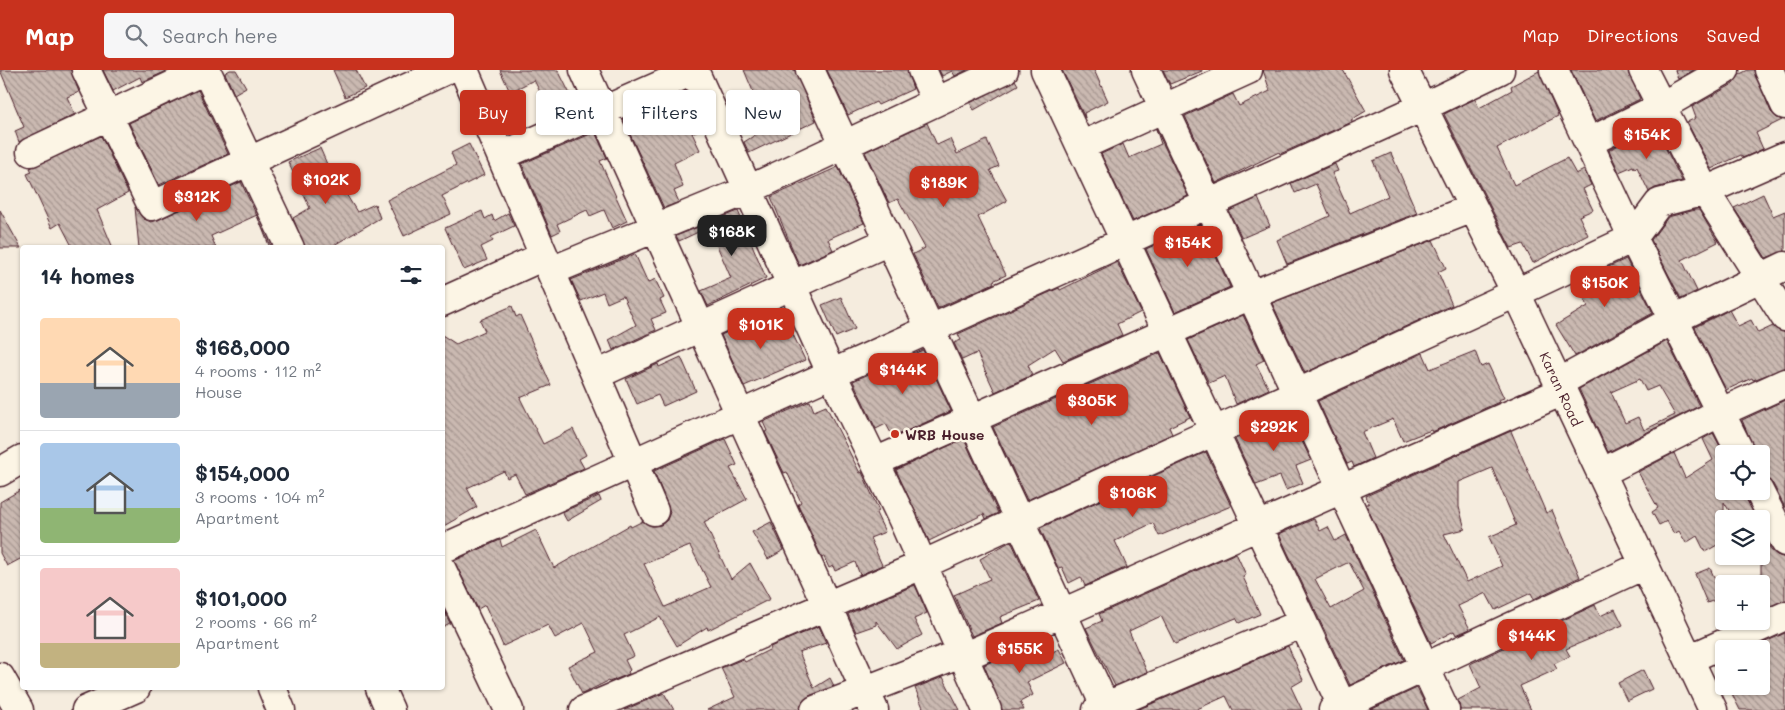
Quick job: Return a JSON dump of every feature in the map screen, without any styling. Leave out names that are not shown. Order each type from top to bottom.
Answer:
[{"type":"street","points":[[86,70],[152,206],[446,70]]},
{"type":"street","points":[[31,152],[205,70],[289,245]]},
{"type":"street","points":[[464,70],[654,511]]},
{"type":"street","points":[[584,70],[594,90]]},
{"type":"street","points":[[613,107],[694,70],[987,710]]},
{"type":"street","points":[[810,70],[1019,520],[1103,709],[1303,623]]},
{"type":"street","points":[[922,70],[936,101]]},
{"type":"street","points":[[445,301],[548,263],[656,228],[748,190],[1004,70]]},
{"type":"street","points":[[1046,70],[1303,623],[1339,709],[1424,667],[1644,565]]},
{"type":"street","points":[[1146,70],[1444,710]]},
{"type":"street","points":[[1081,146],[1248,70]]},
{"type":"street","name":"Karan Road","points":[[1404,70],[1516,293],[1713,710]]},
{"type":"street","points":[[445,548],[1423,107],[1500,70]]},
{"type":"street","points":[[1554,70],[1633,238],[1736,445]]},
{"type":"street","points":[[1643,70],[1705,191],[1785,317]]},
{"type":"street","points":[[1589,142],[1662,106],[1725,70]]},
{"type":"street","points":[[1769,70],[1785,104]]},
{"type":"street","points":[[613,131],[870,700]]},
{"type":"street","points":[[501,156],[549,135]]},
{"type":"street","points":[[584,710],[922,565],[1516,293],[1633,238],[1658,203],[1705,191],[1785,156]]},
{"type":"street","points":[[875,462],[1251,295],[1473,208]]},
{"type":"street","points":[[596,375],[890,241]]},
{"type":"street","points":[[815,710],[870,700],[962,655],[1062,614],[1342,490],[1561,387],[1675,319],[1785,266]]},
{"type":"street","points":[[1601,473],[1720,412],[1785,383]]},
{"type":"street","points":[[0,472],[20,460]]},
{"type":"street","points":[[1770,494],[1785,542]]},
{"type":"street","points":[[445,576],[509,710]]},
{"type":"street","points":[[1689,659],[1785,616]]},
{"type":"street","points":[[0,677],[18,710]]},
{"type":"street","points":[[86,710],[131,690]]},
{"type":"street","points":[[273,690],[281,710]]},
{"type":"street","points":[[381,690],[390,710]]},
{"type":"building","points":[[0,70],[71,70],[79,92],[67,97],[75,114],[19,142],[15,131],[24,127]]},
{"type":"building","points":[[103,70],[167,71],[142,82],[140,77],[113,91]]},
{"type":"building","points":[[230,70],[236,70],[246,87],[234,94],[225,73]]},
{"type":"building","points":[[333,70],[356,70],[365,88],[345,97]]},
{"type":"building","points":[[500,70],[558,70],[568,90],[539,90],[534,80],[514,90],[509,90]]},
{"type":"building","points":[[744,70],[795,70],[816,121],[800,129],[800,90],[752,90]]},
{"type":"building","points":[[827,70],[907,70],[913,89],[878,105],[876,102],[848,115]]},
{"type":"building","points":[[939,70],[967,70],[955,76],[952,71],[942,76]]},
{"type":"building","points":[[1062,70],[1094,70],[1108,101],[1084,113],[1085,118]]},
{"type":"building","points":[[1163,70],[1202,70],[1202,71],[1170,84]]},
{"type":"building","points":[[1263,70],[1343,70],[1366,111],[1351,120],[1352,122],[1280,154],[1279,152],[1216,183],[1185,116],[1233,94],[1239,106],[1270,91]]},
{"type":"building","points":[[1571,70],[1628,70],[1640,99],[1595,121]]},
{"type":"building","points":[[1675,70],[1694,70],[1678,79]]},
{"type":"building","points":[[1748,70],[1754,70],[1771,112],[1782,120],[1756,133],[1763,149],[1743,158],[1741,155],[1711,169],[1687,122],[1696,118],[1692,107],[1733,84],[1740,74]]},
{"type":"building","points":[[1539,71],[1558,116],[1497,148],[1514,185],[1567,158],[1576,174],[1584,170],[1591,185],[1583,189],[1593,210],[1579,216],[1588,235],[1533,263],[1523,244],[1511,248],[1444,114],[1475,99],[1479,108],[1512,90],[1511,86]]},
{"type":"building","points":[[1015,80],[1018,85],[974,110],[970,103]]},
{"type":"building","points":[[198,90],[228,154],[159,185],[129,123]]},
{"type":"building","points":[[927,123],[937,145],[950,139],[957,154],[987,140],[999,166],[990,170],[1007,201],[978,217],[1006,275],[993,281],[994,283],[938,308],[913,254],[925,248],[898,199],[889,203],[865,152]]},
{"type":"building","points":[[1655,127],[1682,181],[1655,188],[1649,192],[1637,167],[1634,168],[1633,166],[1619,172],[1609,150]]},
{"type":"building","points":[[1156,129],[1188,196],[1133,221],[1101,154],[1123,144],[1129,158],[1161,144]]},
{"type":"building","points":[[588,135],[596,135],[607,158],[600,161],[627,221],[612,228],[604,210],[590,216],[587,210],[557,224],[560,231],[552,235],[522,164]]},
{"type":"building","points":[[630,135],[693,135],[700,150],[674,163],[683,187],[674,191],[679,202],[664,208]]},
{"type":"building","points":[[755,135],[787,135],[749,153],[744,142]]},
{"type":"building","points":[[101,136],[128,193],[97,210],[112,245],[71,245],[60,223],[52,228],[27,174],[32,172],[30,168]]},
{"type":"building","points":[[469,144],[484,175],[442,196],[451,214],[404,236],[387,200],[456,165],[451,153]]},
{"type":"building","points":[[320,148],[339,192],[343,189],[357,212],[375,204],[380,218],[334,245],[304,245],[293,218],[310,208],[288,162]]},
{"type":"building","points":[[1391,153],[1417,213],[1287,264],[1277,240],[1330,216],[1316,184],[1295,193],[1291,183],[1335,164],[1338,171],[1332,173],[1350,213],[1388,196],[1373,161]]},
{"type":"building","points":[[838,167],[864,223],[828,239],[833,250],[799,265],[771,197]]},
{"type":"building","points":[[241,182],[257,215],[211,236],[215,245],[139,245],[135,207],[144,219],[151,222]]},
{"type":"building","points":[[1763,194],[1773,216],[1785,211],[1785,251],[1766,258],[1734,208]]},
{"type":"building","points":[[1258,198],[1270,226],[1242,238],[1229,211]]},
{"type":"building","points":[[0,210],[20,248],[0,248]]},
{"type":"building","points":[[1699,210],[1718,242],[1682,260],[1697,291],[1681,299],[1651,240],[1668,217]]},
{"type":"building","points":[[482,211],[485,219],[492,215],[494,221],[508,213],[514,226],[491,237],[493,241],[481,247],[487,260],[464,270],[445,228]]},
{"type":"building","points":[[738,211],[766,278],[708,306],[701,291],[731,278],[709,227],[679,241],[676,236]]},
{"type":"building","points":[[260,222],[271,245],[269,245]]},
{"type":"building","points":[[1201,224],[1230,287],[1175,312],[1146,249]]},
{"type":"building","points":[[1433,240],[1446,268],[1438,272],[1452,305],[1305,373],[1272,303]]},
{"type":"building","points":[[635,254],[648,283],[655,279],[664,298],[660,300],[666,313],[651,319],[656,330],[613,350],[609,340],[636,325],[623,296],[607,303],[603,292],[581,301],[571,280]]},
{"type":"building","points":[[1626,259],[1653,313],[1575,356],[1556,325],[1588,306],[1576,282]]},
{"type":"building","points":[[1117,262],[1141,312],[1117,324],[1122,335],[1063,361],[1055,348],[1028,365],[1032,375],[995,392],[977,353],[962,360],[954,343],[961,340],[958,334],[1059,288],[1060,290]]},
{"type":"building","points":[[841,297],[855,329],[836,337],[822,305]]},
{"type":"building","points":[[512,306],[516,317],[520,315],[551,385],[520,398],[543,444],[573,429],[586,455],[579,459],[584,468],[525,494],[515,474],[507,478],[504,471],[467,488],[477,507],[445,525],[445,337],[456,344],[485,331],[480,320]]},
{"type":"building","points":[[1729,310],[1738,326],[1751,320],[1758,333],[1773,326],[1785,333],[1785,368],[1753,380],[1752,378],[1726,390],[1695,327]]},
{"type":"building","points":[[767,314],[776,332],[789,326],[805,360],[744,386],[721,335]]},
{"type":"building","points":[[1243,315],[1264,360],[1256,364],[1269,389],[1236,404],[1225,376],[1209,383],[1188,340]]},
{"type":"building","points":[[1667,341],[1699,406],[1608,452],[1579,389]],"holes":[[[1640,379],[1646,391],[1658,386],[1675,415],[1644,430],[1638,417],[1625,423],[1611,392]]]},
{"type":"building","points":[[923,350],[951,411],[893,437],[886,424],[876,429],[853,381]]},
{"type":"building","points":[[1475,351],[1481,367],[1488,364],[1504,398],[1432,432],[1431,430],[1403,441],[1393,419],[1362,432],[1373,458],[1354,467],[1352,462],[1347,464],[1318,401],[1423,353],[1430,369]]},
{"type":"building","points":[[1160,353],[1190,417],[1169,427],[1172,434],[1027,500],[993,427]]},
{"type":"building","points":[[681,357],[696,391],[663,406],[658,395],[637,404],[626,379],[658,364],[659,367]]},
{"type":"building","points":[[1785,400],[1785,508],[1773,484],[1770,482],[1770,445],[1752,445],[1742,420]]},
{"type":"building","points":[[810,401],[814,411],[826,406],[860,473],[862,472],[879,511],[876,513],[885,532],[870,538],[882,565],[860,575],[855,562],[835,571],[833,566],[829,568],[824,557],[822,558],[798,504],[801,502],[787,472],[784,473],[765,432],[767,431],[763,422]]},
{"type":"building","points":[[1289,414],[1311,460],[1296,466],[1303,483],[1286,490],[1280,476],[1256,485],[1235,439]]},
{"type":"building","points":[[1511,431],[1546,513],[1552,510],[1580,577],[1534,599],[1531,593],[1495,610],[1486,593],[1458,606],[1470,629],[1456,635],[1454,631],[1431,643],[1366,505],[1369,503],[1366,496]],"holes":[[[1492,468],[1516,525],[1489,537],[1502,566],[1467,582],[1444,534],[1465,529],[1459,507],[1459,482]]]},
{"type":"building","points":[[1713,433],[1719,445],[1715,445],[1715,500],[1748,500],[1752,510],[1729,510],[1724,502],[1724,510],[1715,510],[1715,546],[1705,552],[1697,536],[1686,543],[1679,531],[1674,534],[1667,521],[1659,525],[1652,512],[1658,508],[1638,472],[1674,453],[1685,478],[1713,460],[1703,439]]},
{"type":"building","points":[[725,439],[737,465],[730,468],[747,499],[704,522],[731,579],[750,563],[770,599],[708,630],[707,627],[677,646],[660,617],[624,635],[634,656],[625,660],[630,670],[629,674],[608,681],[582,694],[568,666],[598,652],[584,623],[555,638],[548,625],[503,646],[485,605],[478,609],[454,561],[500,540],[502,547],[536,530],[554,568],[630,525],[631,527],[643,521],[652,526],[661,525],[667,520],[670,512],[654,471]],"holes":[[[690,546],[711,587],[665,607],[644,564]]]},
{"type":"building","points":[[964,439],[998,513],[986,519],[984,514],[929,541],[896,470]]},
{"type":"building","points":[[1206,452],[1231,506],[1159,536],[1153,523],[1115,541],[1127,567],[1085,586],[1081,577],[1069,583],[1062,567],[1058,568],[1040,528]]},
{"type":"building","points":[[20,490],[20,559],[7,566],[0,553],[0,502]]},
{"type":"building","points":[[599,496],[601,501],[567,521],[562,512]]},
{"type":"building","points":[[1314,519],[1320,531],[1328,527],[1335,541],[1346,535],[1404,660],[1350,685],[1279,534]],"holes":[[[1349,562],[1364,591],[1331,609],[1315,579]]]},
{"type":"building","points":[[771,522],[784,550],[768,559],[752,532]]},
{"type":"building","points":[[1011,541],[1039,601],[1000,617],[1002,623],[972,636],[954,595],[990,579],[980,559]]},
{"type":"building","points":[[1770,548],[1777,555],[1785,558],[1785,601],[1770,607],[1770,575],[1761,575],[1761,565],[1770,565]]},
{"type":"building","points":[[1236,553],[1246,575],[1243,577],[1260,614],[1239,623],[1236,618],[1175,644],[1161,616],[1129,631],[1147,672],[1115,686],[1086,628],[1102,621],[1099,614]]},
{"type":"building","points":[[1710,568],[1715,579],[1715,600],[1707,603],[1695,574]]},
{"type":"building","points":[[915,585],[927,613],[914,619],[922,635],[897,649],[876,621],[876,625],[856,632],[848,614]]},
{"type":"building","points":[[1595,605],[1600,616],[1615,609],[1623,625],[1566,649],[1570,656],[1554,664],[1557,669],[1520,686],[1531,710],[1460,710],[1458,700],[1481,688],[1470,664]]},
{"type":"building","points":[[445,613],[450,623],[445,626]]},
{"type":"building","points":[[819,626],[826,643],[799,652],[814,688],[830,678],[834,686],[809,696],[803,701],[800,710],[707,710],[735,697],[721,668],[743,659],[745,662],[771,649],[770,647]]},
{"type":"building","points":[[1785,633],[1785,710],[1740,710],[1732,695],[1770,695],[1770,640]]},
{"type":"building","points":[[1037,641],[1043,656],[1059,649],[1066,663],[1027,682],[1033,695],[1020,702],[1024,710],[1002,710],[984,665]]},
{"type":"building","points":[[1288,646],[1303,680],[1291,687],[1302,710],[1233,710],[1226,696],[1195,710],[1137,710]]},
{"type":"building","points":[[1643,670],[1652,689],[1627,701],[1618,683]]},
{"type":"building","points":[[943,677],[960,710],[924,710],[915,688]]},
{"type":"building","points":[[1417,688],[1428,710],[1370,710]]},
{"type":"building","points":[[664,693],[674,710],[624,710]]},
{"type":"place","name":"WRB House","points":[[895,434]]}]
